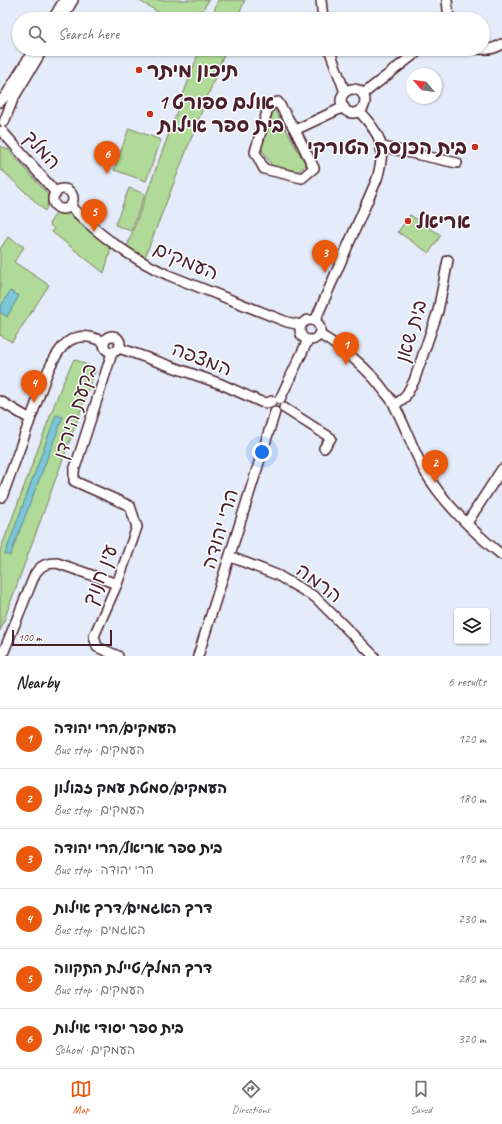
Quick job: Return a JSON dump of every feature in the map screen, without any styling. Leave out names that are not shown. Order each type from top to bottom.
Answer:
[{"type":"street","points":[[56,12],[64,0]]},
{"type":"street","points":[[66,12],[73,0]]},
{"type":"street","points":[[321,0],[322,12]]},
{"type":"street","points":[[447,0],[448,12]]},
{"type":"street","points":[[490,50],[502,44]]},
{"type":"street","points":[[0,102],[6,95],[30,56]]},
{"type":"street","points":[[1,125],[13,99],[39,56]]},
{"type":"street","points":[[332,56],[345,92]]},
{"type":"street","points":[[363,94],[412,56]]},
{"type":"street","points":[[352,89],[360,91],[363,94],[365,101],[364,105],[359,111],[349,112],[344,107],[342,99],[345,92],[352,89]]},
{"type":"street","points":[[278,102],[295,130],[314,168],[302,178],[264,169],[255,152],[269,105],[278,102]]},
{"type":"street","points":[[295,130],[344,107]]},
{"type":"street","points":[[315,321],[377,179],[382,163],[382,148],[378,134],[359,111]]},
{"type":"street","name":"המלך","points":[[1,125],[56,193]]},
{"type":"street","points":[[382,148],[457,163]]},
{"type":"street","points":[[63,190],[71,193],[73,199],[70,206],[63,209],[56,206],[53,200],[56,193],[63,190]]},
{"type":"street","name":"העמקים","points":[[70,206],[89,226],[110,242],[151,267],[287,322],[301,325]]},
{"type":"street","name":"בית שאן","points":[[395,405],[405,397],[414,381],[438,311],[448,260]]},
{"type":"street","points":[[304,321],[315,321],[320,328],[319,334],[314,339],[308,340],[304,338],[301,334],[301,325],[304,321]]},
{"type":"street","points":[[319,334],[358,361],[375,379],[395,405],[424,470],[444,498],[502,555]]},
{"type":"street","points":[[2,497],[48,371],[57,353],[64,344],[80,337],[93,337],[104,342]]},
{"type":"street","points":[[108,337],[115,337],[120,342],[116,350],[105,349],[104,342],[108,337]]},
{"type":"street","points":[[284,408],[282,412],[275,412],[271,407],[308,340]]},
{"type":"street","name":"המצפה","points":[[116,350],[221,384],[261,402],[267,403],[276,400]]},
{"type":"street","name":"בקעת הירדן","points":[[116,350],[74,471],[74,481],[130,506],[134,516]]},
{"type":"street","points":[[276,400],[285,404],[284,408],[331,438],[324,448]]},
{"type":"street","points":[[0,402],[30,419]]},
{"type":"street","name":"הרי יהודה","points":[[198,656],[231,557],[275,412]]},
{"type":"street","points":[[467,522],[502,469]]},
{"type":"street","name":"עין חנוך","points":[[118,656],[97,647],[94,636],[117,584],[137,527],[134,516]]},
{"type":"street","name":"הרמה","points":[[231,557],[277,575],[315,597],[374,656]]},
{"type":"street","points":[[2,656],[35,574],[40,567],[47,563],[57,563],[117,584]]},
{"type":"green space","points":[[138,0],[209,0],[201,12],[158,12]]},
{"type":"green space","points":[[218,0],[245,0],[240,12],[214,12]]},
{"type":"green space","points":[[197,56],[223,56],[145,257],[127,247]]},
{"type":"green space","points":[[274,108],[306,165],[298,172],[272,166],[261,148]]},
{"type":"green space","points":[[129,128],[161,140],[146,181],[114,170]]},
{"type":"green space","points":[[0,146],[9,150],[48,195],[47,207],[45,211],[2,170],[0,172]]},
{"type":"green space","points":[[129,188],[145,194],[131,231],[115,225]]},
{"type":"green space","points":[[60,212],[68,213],[111,249],[104,273],[52,232],[54,229],[49,224],[54,216]]},
{"type":"green space","points":[[410,215],[441,235],[429,253],[398,232]]},
{"type":"green space","points":[[8,237],[24,247],[14,262],[49,285],[12,342],[0,335],[0,249]]},
{"type":"green space","points":[[74,359],[96,369],[0,631],[0,551],[61,387]]},
{"type":"water","points":[[10,291],[19,296],[7,317],[0,312],[0,308]]},
{"type":"water","points":[[56,415],[63,417],[10,556],[5,554]]},
{"type":"place","name":"תיכון מיתר","points":[[139,70]]},
{"type":"place","name":"אולם ספורט 1 בית ספר אילות","points":[[150,114]]},
{"type":"place","name":"בית הכנסת הטורקי","points":[[475,147]]},
{"type":"place","name":"בית ספר יסודי אילות","points":[[107,174]]},
{"type":"place","name":"אריאל","points":[[408,221]]},
{"type":"place","name":"דרך המלך/טיילת התקווה","points":[[94,232]]},
{"type":"place","name":"בית ספר אריאל/הרי יהודה","points":[[325,273]]},
{"type":"place","name":"העמקים/הרי יהודה","points":[[346,365]]},
{"type":"place","name":"דרך האגמים/דרך אילות","points":[[34,403]]},
{"type":"place","name":"העמקים/סמטת עמק זבולון","points":[[435,483]]}]
